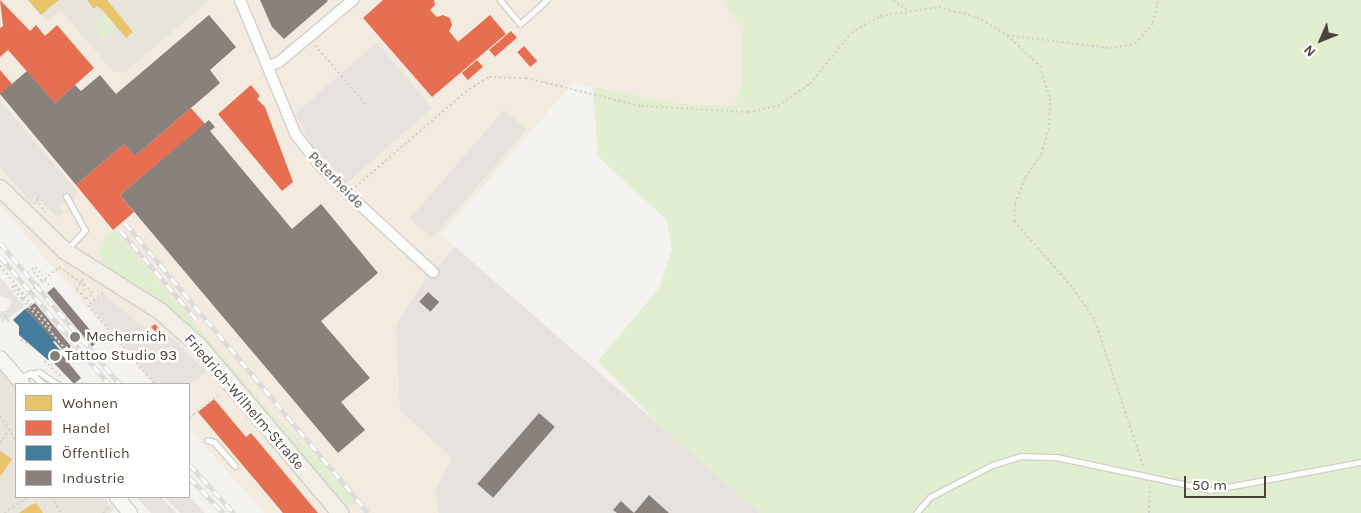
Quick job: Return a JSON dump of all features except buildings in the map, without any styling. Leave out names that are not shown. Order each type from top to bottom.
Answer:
[{"type":"main road","name":"Friedrich-Wilhelm-Straße","points":[[0,188],[65,251],[161,312],[199,346],[340,513]]},
{"type":"street","name":"Peterheide","points":[[240,0],[296,135],[316,161],[347,194],[433,272]]},
{"type":"street","points":[[268,66],[279,62],[353,0]]},
{"type":"street","points":[[0,358],[23,378]]},
{"type":"street","points":[[114,500],[130,513]]},
{"type":"lane","points":[[500,0],[520,24],[547,0]]},
{"type":"lane","points":[[65,251],[85,230],[66,196]]},
{"type":"lane","points":[[23,378],[45,373],[56,383]]},
{"type":"lane","points":[[23,378],[40,383]]},
{"type":"lane","points":[[206,440],[214,442],[235,466]]},
{"type":"lane","points":[[916,513],[930,497],[992,465],[1021,456],[1056,457],[1211,490],[1361,462]]},
{"type":"path","points":[[893,0],[907,10]]},
{"type":"path","points":[[1007,35],[1110,48],[1136,44],[1153,23],[1158,0]]},
{"type":"path","points":[[347,194],[469,89],[490,77],[526,78],[641,106],[748,112],[778,106],[810,84],[851,32],[880,16],[907,10],[939,8],[977,18],[1007,35],[1040,66],[1050,98],[1049,128],[1041,155],[1025,178],[1015,204],[1014,221],[1073,288],[1095,321],[1147,477],[1149,513]]},
{"type":"path","points":[[309,37],[367,106]]},
{"type":"path","points":[[35,203],[40,195]]},
{"type":"path","points":[[0,264],[32,307],[51,327],[48,330],[67,351],[51,365]]},
{"type":"path","points":[[43,276],[35,267],[32,270],[49,285]]},
{"type":"path","points":[[22,299],[59,267],[81,285],[93,293],[86,299],[78,291],[81,285],[84,278]]},
{"type":"path","points":[[23,295],[14,285],[12,288],[32,307]]},
{"type":"path","points":[[81,285],[85,290]]},
{"type":"path","points":[[105,291],[88,305],[154,383]]},
{"type":"path","points":[[5,315],[10,322]]},
{"type":"path","points":[[21,340],[32,347]]},
{"type":"path","points":[[44,361],[51,365],[63,378]]},
{"type":"path","points":[[190,417],[215,396],[222,394]]},
{"type":"path","points":[[0,416],[15,440]]},
{"type":"path","points":[[0,443],[9,430]]},
{"type":"path","points":[[4,513],[27,498]]},
{"type":"path","points":[[52,498],[61,513]]},
{"type":"path","points":[[103,513],[114,500]]},
{"type":"shaded area","points":[[0,0],[27,0],[47,22],[61,11],[112,71],[124,73],[210,0],[724,0],[741,28],[741,86],[734,106],[680,104],[573,83],[441,235],[759,513],[265,513],[190,429],[190,383],[151,383],[0,205]]},
{"type":"shaded area","points":[[27,0],[210,0],[124,73],[112,71],[61,11],[47,22]]},
{"type":"shaded area","points":[[377,42],[432,108],[347,183],[310,143],[296,113]]},
{"type":"shaded area","points":[[0,100],[77,191],[74,200],[58,206],[65,213],[57,217],[35,196],[32,204],[0,167]]},
{"type":"shaded area","points":[[504,110],[527,130],[432,238],[410,219]]},
{"type":"shaded area","points":[[455,247],[760,513],[439,513],[435,491],[452,458],[400,410],[396,325],[422,284]]},
{"type":"shaded area","points":[[0,277],[24,306],[1,324],[0,311],[6,311],[11,303],[10,298],[4,298],[0,294]]},
{"type":"shaded area","points":[[103,294],[160,340],[167,333],[206,371],[190,384],[155,383],[90,305]]},
{"type":"shaded area","points":[[0,364],[15,384],[15,498],[106,498],[114,509],[110,513],[0,513]]},
{"type":"shaded area","points":[[190,497],[205,513],[180,513],[165,498]]},
{"type":"shaded area","points":[[137,498],[162,498],[176,513],[151,513]]},
{"type":"green space","points":[[724,0],[1361,0],[1361,513],[760,513],[661,427],[598,361],[660,287],[672,249],[667,220],[598,157],[593,87],[680,104],[734,106],[741,86],[741,28]]},
{"type":"green space","points":[[105,13],[117,27],[103,38],[91,25]]},
{"type":"green space","points":[[114,229],[270,412],[321,462],[355,502],[348,508],[182,317],[103,266],[99,249],[104,238]]},
{"type":"railway","points":[[125,223],[368,513]]},
{"type":"railway","points":[[120,230],[196,319]]},
{"type":"railway","points":[[0,243],[119,383]]},
{"type":"railway","points":[[0,256],[108,383]]},
{"type":"railway","points":[[190,465],[234,513]]},
{"type":"railway","points":[[190,478],[223,513]]},
{"type":"place","name":"Mechernich","points":[[75,337]]},
{"type":"place","name":"Tattoo Studio 93","points":[[55,356]]}]
